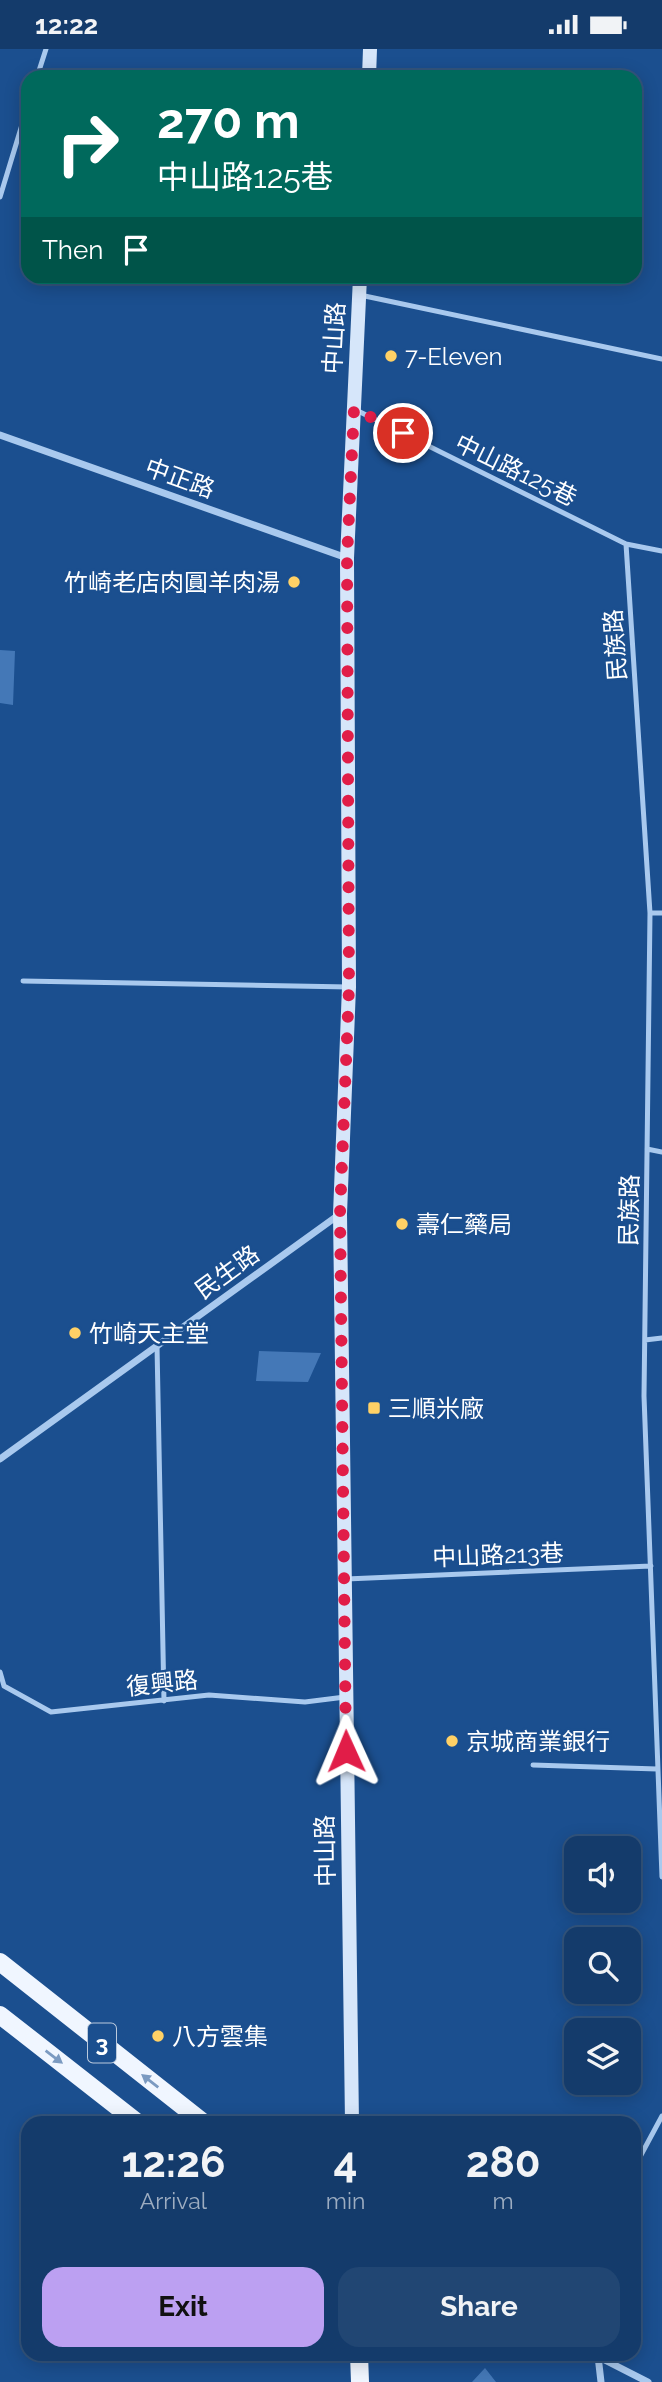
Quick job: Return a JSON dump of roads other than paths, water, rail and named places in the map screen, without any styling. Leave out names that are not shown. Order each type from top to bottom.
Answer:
[{"type":"main road","name":"3","points":[[0,1962],[195,2116]]},
{"type":"main road","name":"3","points":[[0,2015],[129,2116]]},
{"type":"main road","points":[[359,2361],[360,2382]]},
{"type":"street","points":[[369,70],[370,49]]},
{"type":"street","name":"中山路","points":[[352,2116],[340,1214],[349,987],[347,558],[360,284]]},
{"type":"street","name":"中正路","points":[[0,435],[347,558]]},
{"type":"street","name":"民生路","points":[[0,1459],[340,1214]]},
{"type":"street","points":[[597,2361],[601,2382]]},
{"type":"street","points":[[608,2361],[648,2382]]},
{"type":"lane","points":[[39,70],[46,49]]},
{"type":"lane","points":[[0,197],[21,128]]},
{"type":"lane","points":[[359,295],[662,359]]},
{"type":"lane","name":"中山路125巷","points":[[354,409],[626,544],[662,551]]},
{"type":"lane","name":"民族路","points":[[626,544],[650,913],[645,1340],[662,1877]]},
{"type":"lane","points":[[650,913],[662,913]]},
{"type":"lane","points":[[23,981],[349,987]]},
{"type":"lane","points":[[647,1149],[662,1152]]},
{"type":"lane","points":[[645,1340],[662,1338]]},
{"type":"lane","points":[[157,1346],[164,1702]]},
{"type":"lane","name":"中山路213巷","points":[[346,1579],[651,1566]]},
{"type":"lane","name":"復興路","points":[[0,1672],[4,1686],[51,1712],[164,1702],[209,1695],[305,1702],[345,1697]]},
{"type":"lane","points":[[533,1766],[657,1769]]},
{"type":"lane","points":[[641,2155],[662,2116]]},
{"type":"place","name":"7-Eleven","points":[[391,356]]},
{"type":"place","name":"竹崎老店肉圓羊肉湯","points":[[294,582]]},
{"type":"place","name":"壽仁藥局","points":[[402,1224]]},
{"type":"place","name":"竹崎天主堂","points":[[75,1333]]},
{"type":"place","name":"三順米廠","points":[[374,1408]]},
{"type":"place","name":"京城商業銀行","points":[[452,1741]]},
{"type":"place","name":"八方雲集","points":[[158,2036]]}]
